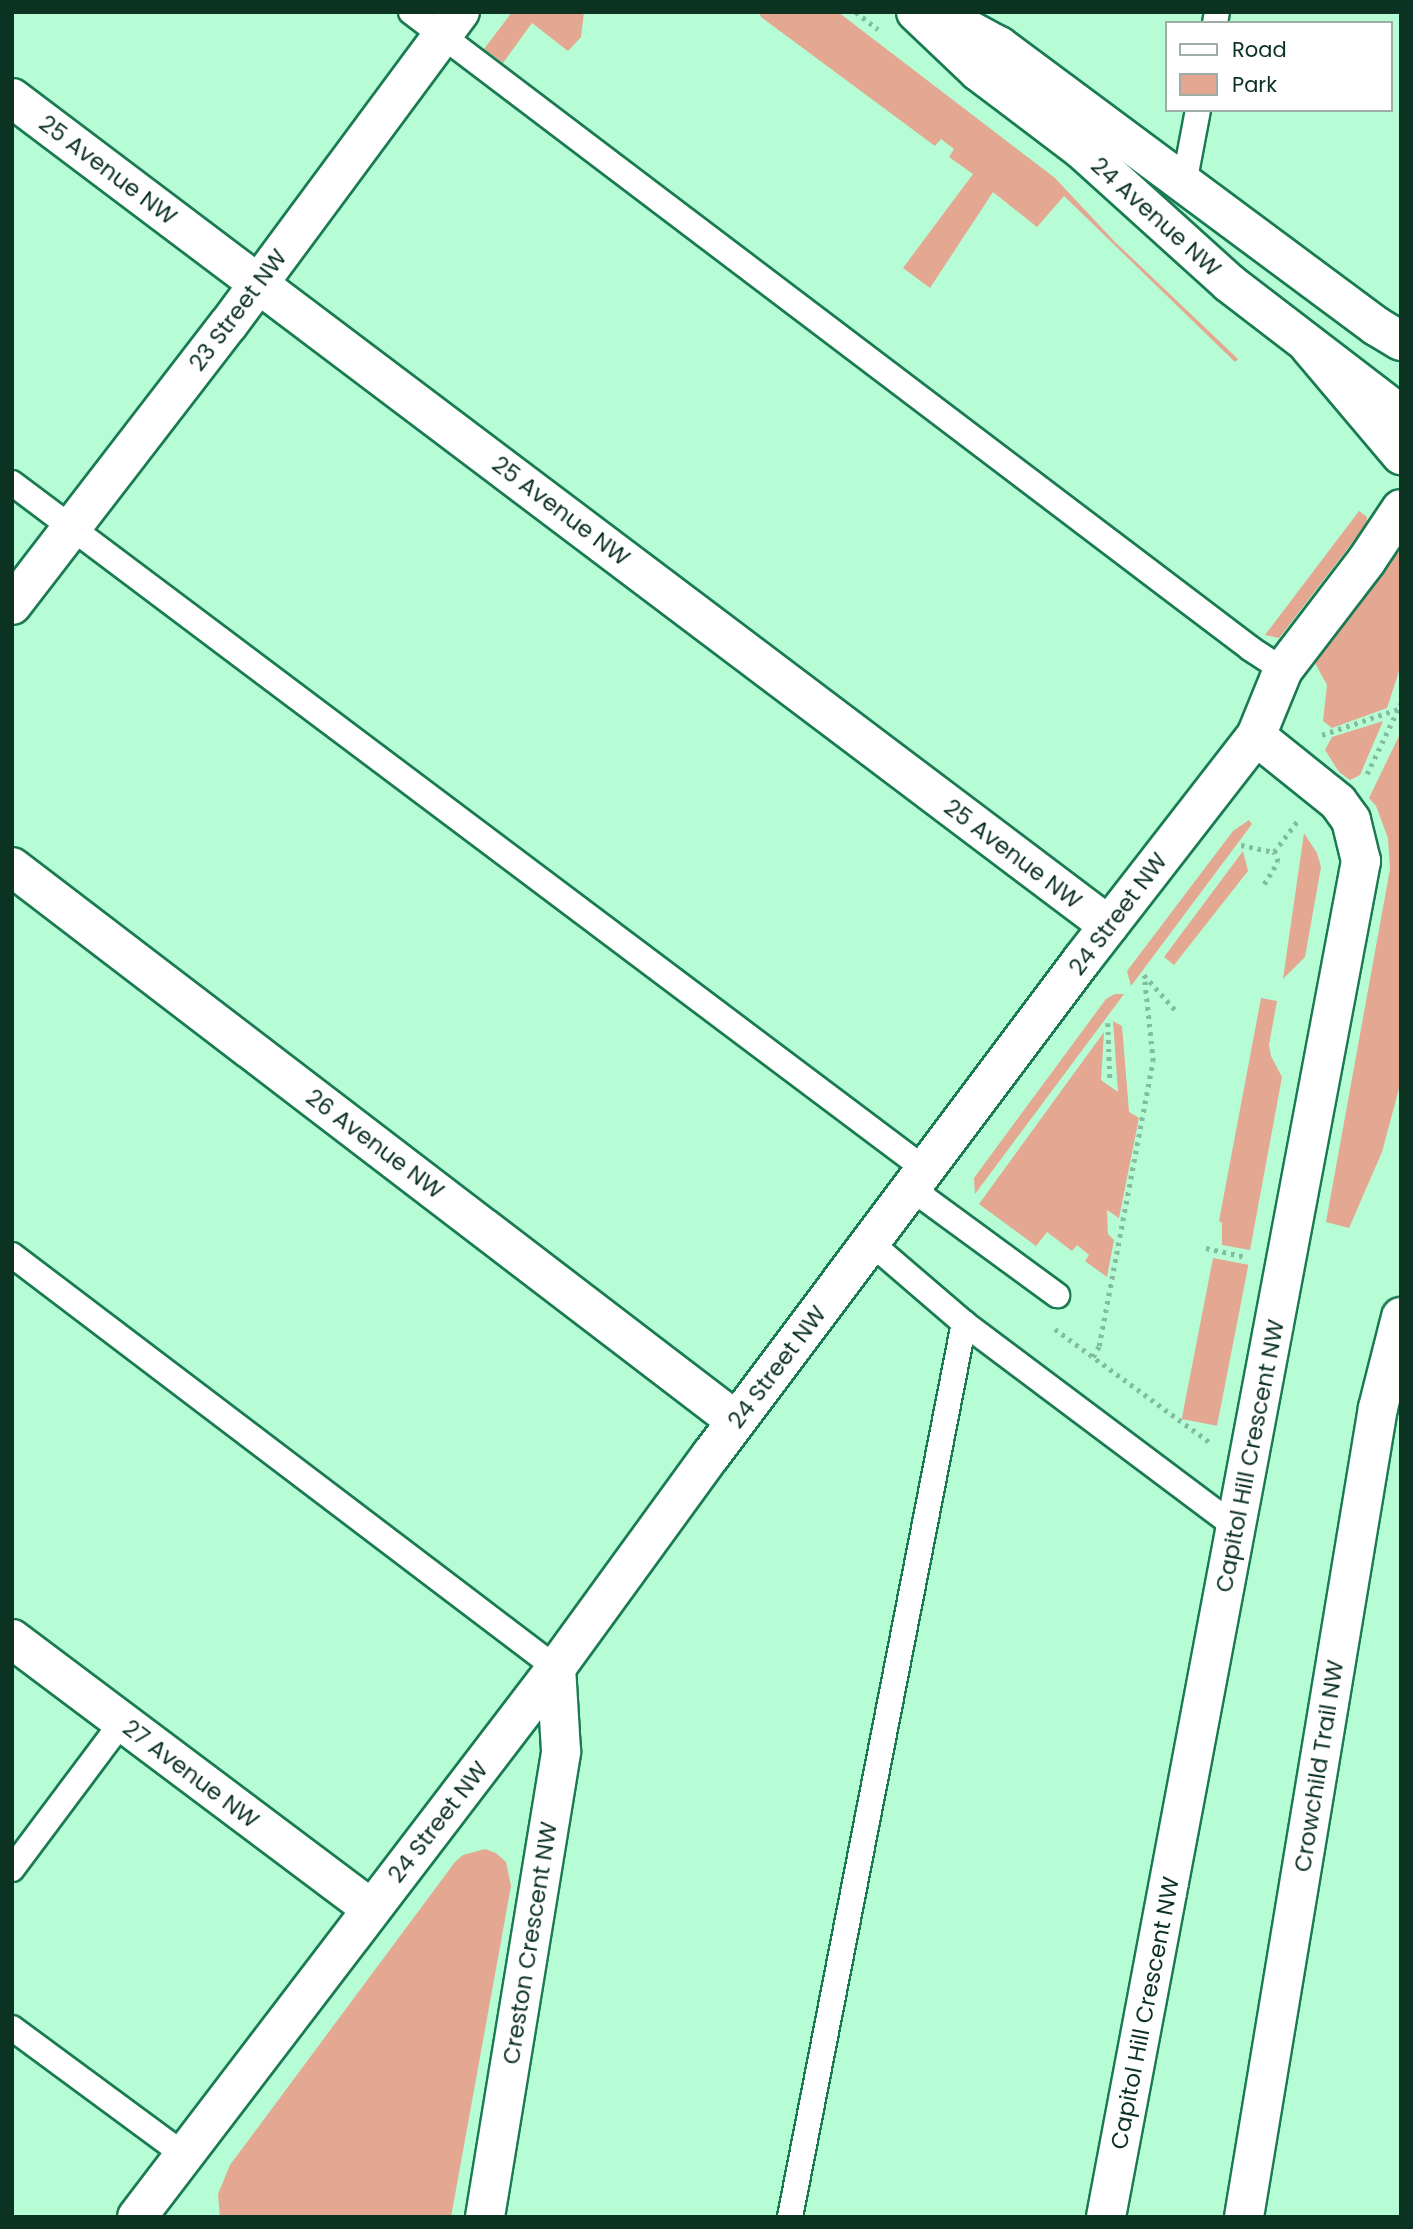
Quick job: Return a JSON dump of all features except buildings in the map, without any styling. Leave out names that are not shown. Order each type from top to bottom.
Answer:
[{"type":"main road","name":"24 Avenue NW","points":[[916,12],[978,71],[1082,150],[1229,283],[1401,415]]},
{"type":"main road","name":"24 Avenue NW","points":[[936,12],[999,46],[1401,341]]},
{"type":"main road","name":"23 Street NW","points":[[12,605],[259,283],[451,24]]},
{"type":"main road","name":"25 Avenue NW","points":[[12,98],[1108,926]]},
{"type":"main road","points":[[1082,150],[1401,383]]},
{"type":"main road","points":[[1309,346],[1401,455]]},
{"type":"main road","name":"24 Street NW","points":[[142,2215],[184,2155],[556,1668],[1108,926],[1256,736],[1283,670],[1367,560],[1401,509]]},
{"type":"main road","name":"Capitol Hill Crescent NW","points":[[1106,2217],[1361,861],[1351,820],[1338,802],[1256,736]]},
{"type":"main road","name":"26 Avenue NW","points":[[12,867],[737,1422]]},
{"type":"main road","name":"Crowchild Trail NW","points":[[1244,2217],[1378,1408],[1401,1317]]},
{"type":"main road","name":"27 Avenue NW","points":[[12,1639],[371,1909]]},
{"type":"main road","name":"Creston Crescent NW","points":[[485,2217],[561,1751],[556,1668]]},
{"type":"lane","points":[[411,12],[451,24],[1229,632],[1283,670]]},
{"type":"lane","points":[[1184,184],[1198,112]]},
{"type":"lane","points":[[12,483],[919,1180],[1057,1295]]},
{"type":"lane","points":[[871,1242],[964,1323],[1237,1528]]},
{"type":"lane","points":[[12,1255],[556,1668]]},
{"type":"lane","points":[[790,2217],[964,1323]]},
{"type":"lane","points":[[12,1869],[122,1723]]},
{"type":"lane","points":[[12,2028],[184,2155]]},
{"type":"path","points":[[1322,736],[1400,705]]},
{"type":"path","points":[[1351,820],[1359,789],[1400,705]]},
{"type":"path","points":[[1274,852],[1297,821]]},
{"type":"path","points":[[1241,845],[1274,852]]},
{"type":"path","points":[[1264,884],[1278,863],[1274,852]]},
{"type":"path","points":[[1093,1357],[1099,1346],[1153,1061],[1144,975],[1178,1013]]},
{"type":"path","points":[[1108,1023],[1110,1078]]},
{"type":"path","points":[[1206,1248],[1254,1259]]},
{"type":"path","points":[[1051,1325],[1217,1448]]},
{"type":"green space","points":[[512,12],[584,12],[581,37],[568,51],[532,23],[503,63],[484,49]]},
{"type":"green space","points":[[759,12],[838,12],[1055,178],[1114,241],[1238,359],[1235,362],[1064,196],[1037,227],[993,192],[930,288],[903,268],[973,174],[949,157],[954,149],[941,139],[935,146],[761,17]]},
{"type":"green space","points":[[1359,511],[1367,517],[1366,532],[1352,543],[1279,638],[1265,635]]},
{"type":"green space","points":[[1401,552],[1401,665],[1387,708],[1332,728],[1323,721],[1327,685],[1315,663],[1396,553]]},
{"type":"green space","points":[[1383,721],[1360,775],[1350,780],[1339,772],[1325,750],[1332,737]]},
{"type":"green space","points":[[1401,732],[1401,1081],[1382,1152],[1349,1228],[1326,1222],[1390,869],[1388,838],[1376,806],[1369,798]]},
{"type":"green space","points":[[1249,820],[1252,824],[1131,986],[1127,971],[1233,831]]},
{"type":"green space","points":[[1304,833],[1317,853],[1321,867],[1305,957],[1283,979]]},
{"type":"green space","points":[[1243,851],[1248,871],[1174,965],[1164,957]]},
{"type":"green space","points":[[1115,994],[1124,994],[975,1194],[974,1178],[1106,999]]},
{"type":"green space","points":[[1261,998],[1277,1001],[1269,1045],[1271,1056],[1282,1077],[1250,1250],[1222,1245],[1222,1223],[1219,1221]]},
{"type":"green space","points":[[1113,1021],[1122,1026],[1129,1112],[1139,1118],[1119,1218],[1107,1210],[1108,1234],[1114,1240],[1107,1277],[1085,1261],[1089,1255],[1077,1245],[1072,1251],[1047,1232],[1036,1246],[979,1204],[1104,1032],[1101,1080],[1118,1092]]},
{"type":"green space","points":[[1213,1258],[1248,1265],[1217,1426],[1182,1419]]},
{"type":"green space","points":[[485,1849],[496,1853],[506,1862],[511,1886],[451,2217],[220,2217],[218,2194],[230,2165],[455,1862],[463,1855]]}]
